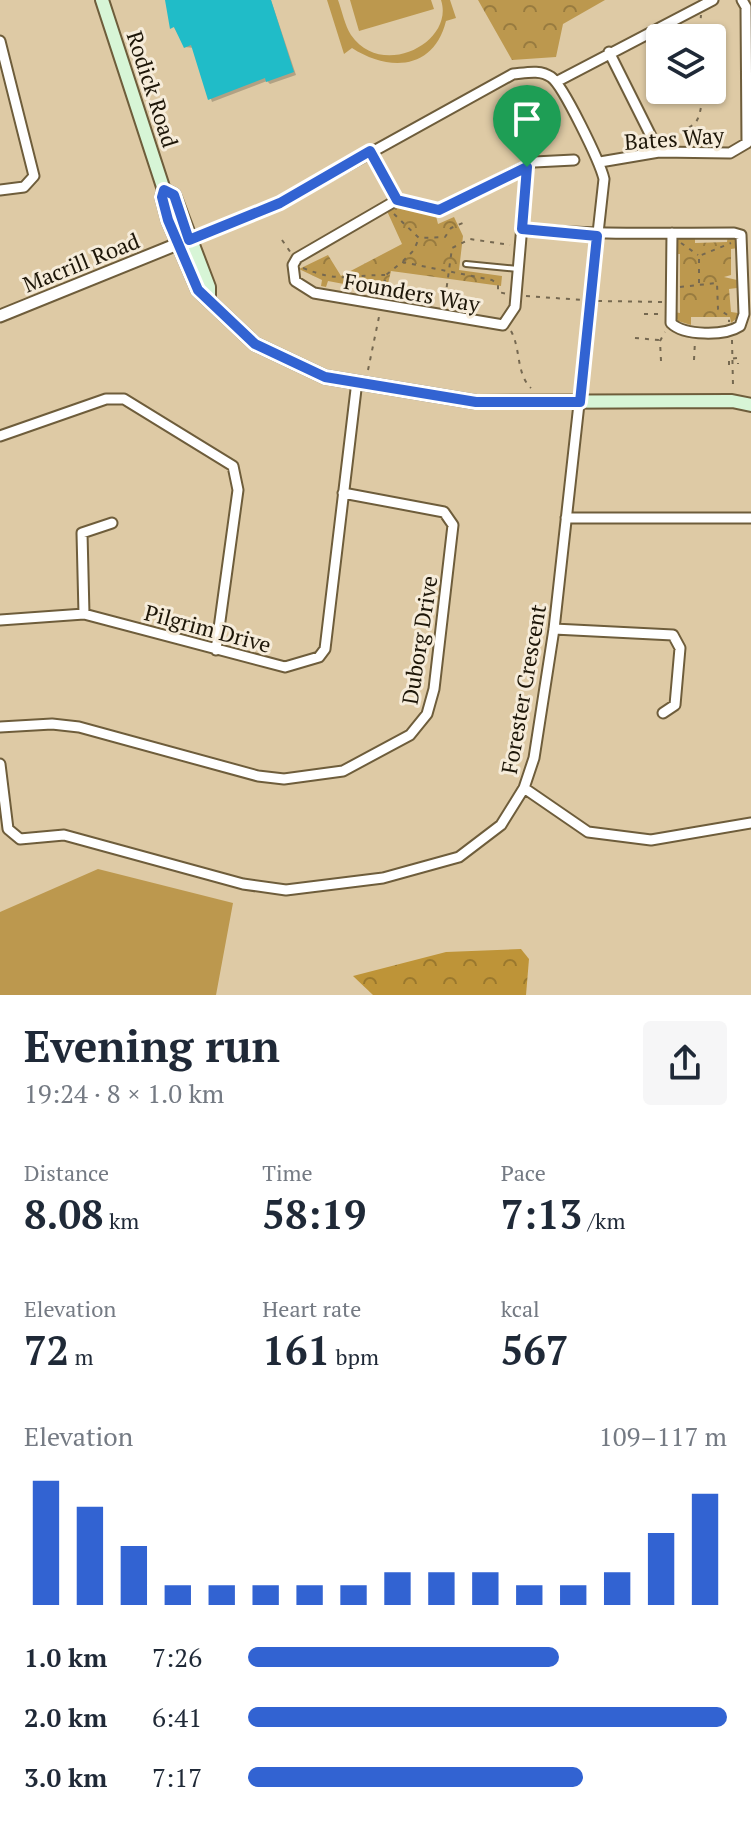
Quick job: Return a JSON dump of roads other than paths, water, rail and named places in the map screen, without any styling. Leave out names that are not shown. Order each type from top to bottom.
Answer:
[{"type":"main road","name":"Rodick Road","points":[[102,0],[164,190],[174,195],[183,242],[209,287],[209,299],[255,344],[325,377],[476,402],[732,401],[751,405]]},
{"type":"main road","name":"Rodick Road","points":[[732,401],[751,395]]},
{"type":"street","points":[[556,82],[713,0]]},
{"type":"street","name":"Bates Way","points":[[600,162],[659,152],[739,151],[748,136],[746,7],[742,0]]},
{"type":"street","points":[[0,41],[34,176],[24,187],[0,190]]},
{"type":"street","points":[[609,52],[659,152]]},
{"type":"street","points":[[183,242],[280,203],[513,74],[540,72],[556,82],[600,162]]},
{"type":"street","points":[[370,151],[394,202],[439,210],[534,162],[574,160]]},
{"type":"street","name":"Forester Crescent","points":[[0,764],[8,829],[20,839],[64,835],[243,884],[286,890],[383,878],[459,857],[501,825],[524,788],[534,758],[554,629],[604,179],[600,162]]},
{"type":"street","name":"Founders Way","points":[[394,202],[297,259],[293,265],[295,281],[314,293],[494,325],[507,322],[515,307],[527,167]]},
{"type":"street","points":[[522,229],[597,236],[672,235],[741,235],[744,321],[729,332],[678,329],[670,319],[672,235]]},
{"type":"street","name":"Macrill Road","points":[[0,316],[183,242]]},
{"type":"street","name":"Pilgrim Drive","points":[[0,620],[84,614],[285,667],[319,657],[325,649],[357,381]]},
{"type":"street","points":[[0,436],[106,399],[124,399],[233,466],[238,490],[216,650]]},
{"type":"street","name":"Duborg Drive","points":[[0,727],[52,724],[79,727],[258,776],[284,779],[343,771],[410,735],[427,714],[434,689],[453,525],[444,512],[343,493]]},
{"type":"street","points":[[566,518],[751,518]]},
{"type":"street","points":[[84,614],[82,533],[112,523]]},
{"type":"street","points":[[554,629],[673,635],[680,648],[675,705],[663,713]]},
{"type":"street","points":[[524,788],[588,832],[651,840],[751,823]]},
{"type":"lane","points":[[466,264],[518,269]]}]
